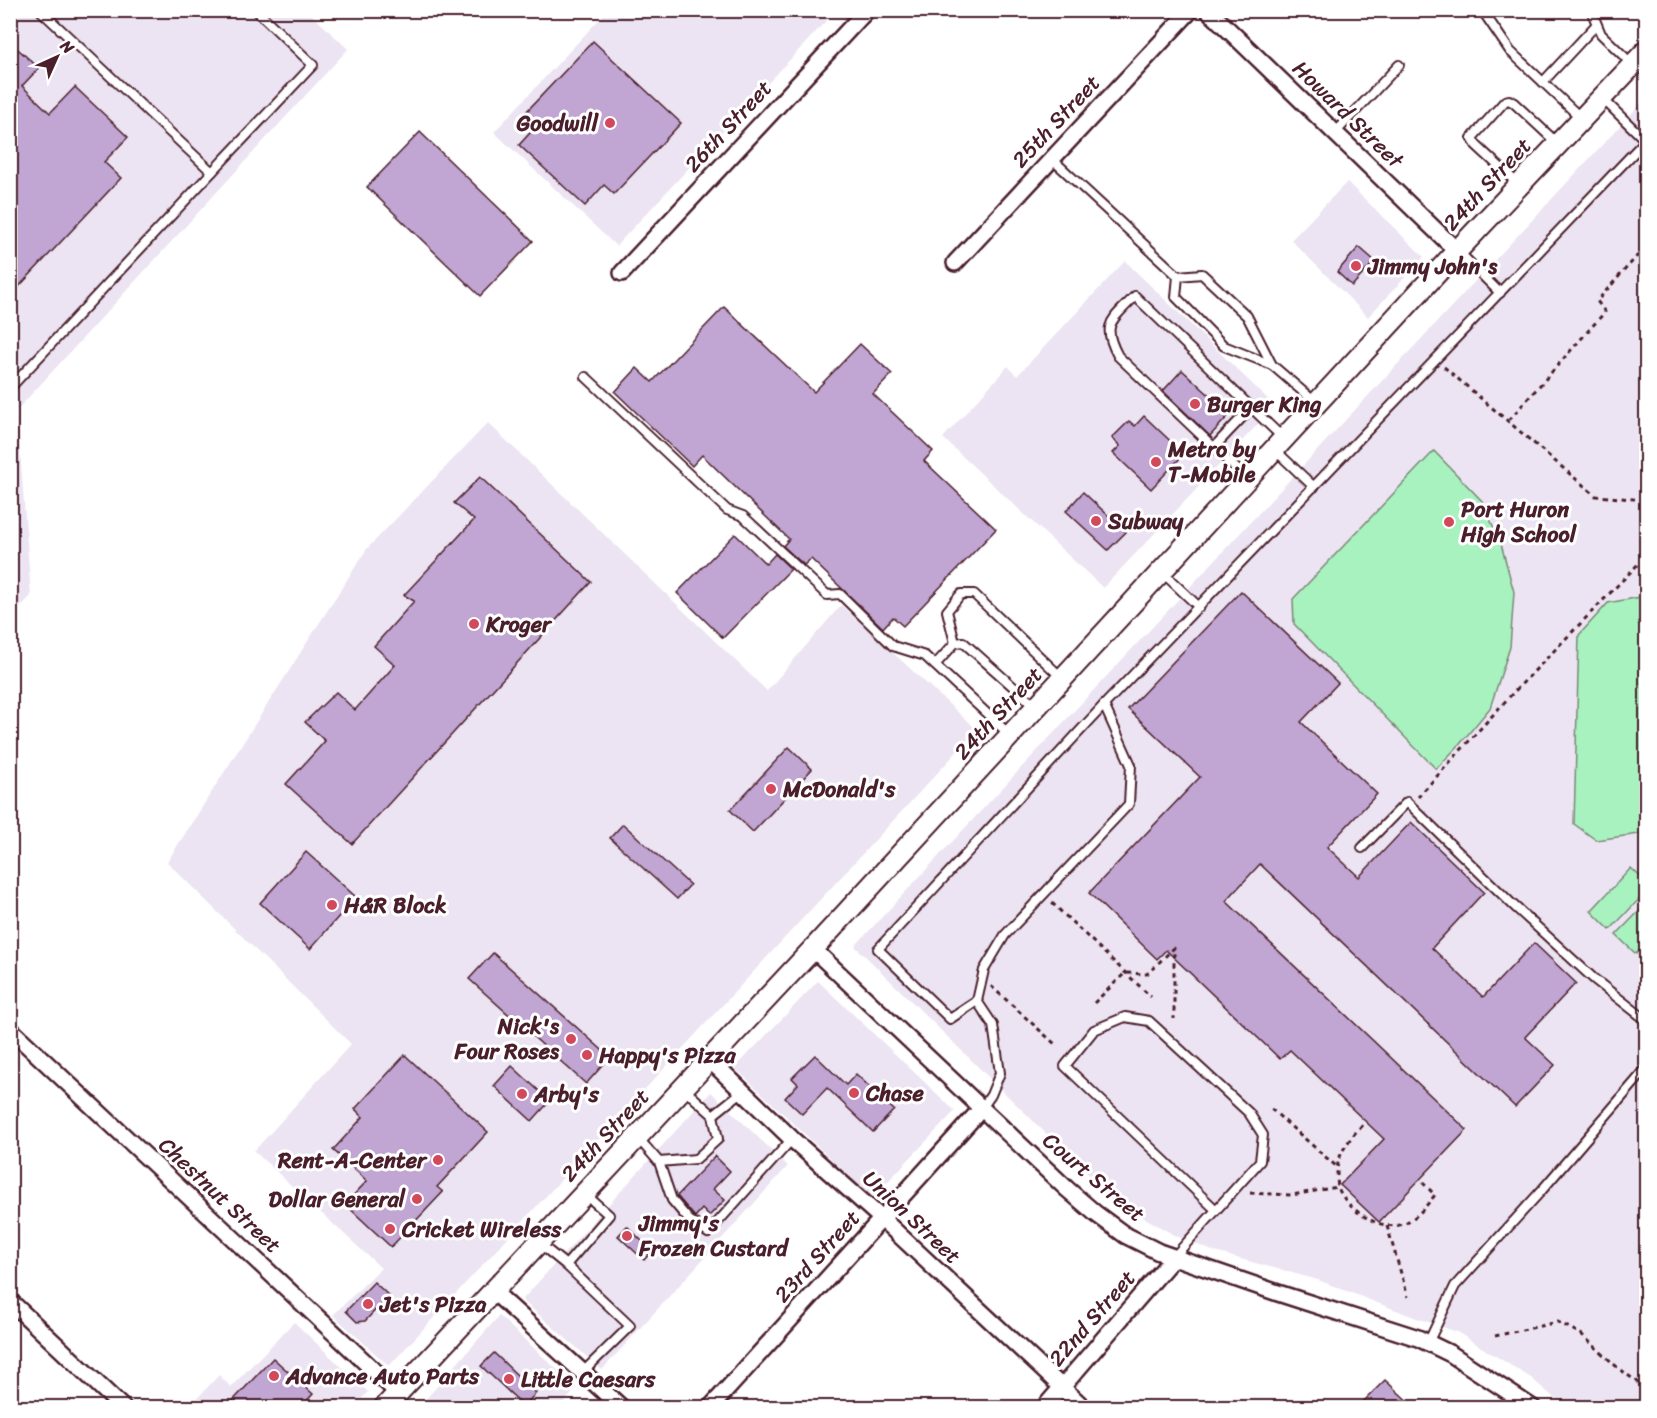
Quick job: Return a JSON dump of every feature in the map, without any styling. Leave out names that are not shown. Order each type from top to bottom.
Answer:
[{"type":"street","name":"26th Street","points":[[622,273],[867,10]]},
{"type":"street","name":"25th Street","points":[[955,263],[1191,10]]},
{"type":"street","name":"Howard Street","points":[[1208,10],[1457,250]]},
{"type":"street","name":"24th Street","points":[[384,1407],[813,949],[1457,250],[1640,58]]},
{"type":"street","name":"Court Street","points":[[813,949],[1095,1213],[1125,1235],[1173,1258],[1395,1329],[1428,1343],[1503,1386],[1533,1407]]},
{"type":"street","name":"Chestnut Street","points":[[10,1029],[398,1393]]},
{"type":"street","name":"Union Street","points":[[709,1059],[792,1139],[881,1218],[1084,1407]]},
{"type":"street","name":"23rd Street","points":[[710,1407],[982,1108]]},
{"type":"street","name":"22nd Street","points":[[1044,1407],[1173,1258]]},
{"type":"street","points":[[492,1291],[622,1407]]},
{"type":"street","points":[[10,1301],[123,1407]]},
{"type":"lane","points":[[10,388],[313,65],[256,10]]},
{"type":"lane","points":[[1482,10],[1510,51],[1582,119]]},
{"type":"lane","points":[[1591,10],[1601,34],[1640,58]]},
{"type":"lane","points":[[41,11],[212,172]]},
{"type":"lane","points":[[1543,82],[1596,25]]},
{"type":"lane","points":[[1335,133],[1400,65]]},
{"type":"lane","points":[[1104,705],[1131,765],[1129,804],[1005,935],[984,970],[977,1001],[950,1019],[878,950],[1104,705],[1646,140],[1602,98]]},
{"type":"lane","points":[[1519,185],[1476,145],[1472,138],[1505,101],[1509,100],[1514,103],[1558,144]]},
{"type":"lane","points":[[1052,159],[1178,276],[1202,274],[1247,316],[1272,365]]},
{"type":"lane","points":[[1457,250],[1500,292]]},
{"type":"lane","points":[[1178,276],[1176,297],[1224,346],[1272,365],[1316,403]]},
{"type":"lane","points":[[1247,479],[1118,356],[1109,338],[1109,328],[1135,296],[1251,408],[1314,487]]},
{"type":"lane","points":[[586,377],[727,510],[743,516],[827,595],[840,594],[893,646],[925,656],[1010,735]]},
{"type":"lane","points":[[1214,447],[1251,408]]},
{"type":"lane","points":[[1161,571],[1198,607]]},
{"type":"lane","points":[[955,643],[947,611],[961,594],[974,594],[1062,678]]},
{"type":"lane","points":[[935,665],[955,643],[963,642],[1036,707]]},
{"type":"lane","points":[[1362,848],[1407,802],[1512,904],[1594,979],[1647,1020]]},
{"type":"lane","points":[[977,1001],[993,1025],[1000,1073],[992,1095],[982,1108]]},
{"type":"lane","points":[[1173,1258],[1260,1161],[1263,1135],[1249,1113],[1149,1022],[1125,1017],[1094,1029],[1065,1066],[1216,1210]]},
{"type":"lane","points":[[1428,1343],[1455,1286],[1647,1069]]},
{"type":"lane","points":[[659,1162],[696,1159],[718,1139],[713,1115],[682,1088]]},
{"type":"lane","points":[[713,1115],[742,1091]]},
{"type":"lane","points":[[636,1137],[659,1162],[672,1200],[689,1220],[708,1233],[792,1139]]},
{"type":"lane","points":[[566,1265],[609,1215],[584,1193]]},
{"type":"lane","points":[[538,1242],[566,1265],[630,1326],[583,1372]]},
{"type":"path","points":[[1509,420],[1605,312],[1597,301],[1647,246]]},
{"type":"path","points":[[1436,360],[1596,496],[1647,500]]},
{"type":"path","points":[[1410,805],[1512,694],[1647,556]]},
{"type":"path","points":[[1052,903],[1151,997]]},
{"type":"path","points":[[1094,1003],[1125,973],[1147,974],[1174,948],[1174,1019]]},
{"type":"path","points":[[992,986],[1056,1045]]},
{"type":"path","points":[[1271,1109],[1337,1167]]},
{"type":"path","points":[[1362,1125],[1346,1144],[1337,1167],[1338,1187],[1349,1206],[1368,1219],[1387,1226],[1403,1224],[1420,1214],[1435,1195],[1423,1183]]},
{"type":"path","points":[[1250,1193],[1292,1195],[1338,1187]]},
{"type":"path","points":[[1387,1226],[1408,1297]]},
{"type":"path","points":[[1495,1336],[1558,1322],[1581,1334],[1616,1366],[1647,1389]]},
{"type":"shaded area","points":[[817,10],[827,20],[616,246],[494,132],[607,11]]},
{"type":"shaded area","points":[[11,11],[308,11],[348,49],[17,410],[31,596],[11,617]]},
{"type":"shaded area","name":"Port Huron High School","points":[[1646,98],[1646,1407],[1565,1407],[1531,1378],[1457,1332],[1318,1280],[1215,1252],[1174,1235],[1126,1207],[1077,1164],[855,946]]},
{"type":"shaded area","points":[[1347,182],[1424,257],[1368,317],[1291,240]]},
{"type":"shaded area","points":[[1125,261],[1275,406],[1103,588],[943,438],[1008,366],[1017,376]]},
{"type":"shaded area","points":[[488,423],[767,691],[841,605],[977,730],[389,1366],[333,1315],[381,1268],[254,1151],[351,1044],[167,862],[366,550]]},
{"type":"shaded area","points":[[818,981],[955,1111],[872,1198],[735,1068]]},
{"type":"shaded area","points":[[711,1092],[788,1166],[602,1370],[522,1300]]},
{"type":"shaded area","points":[[499,1316],[577,1388],[560,1407],[418,1408]]},
{"type":"shaded area","points":[[294,1322],[368,1392],[353,1407],[188,1408],[219,1375],[231,1387]]},
{"type":"green space","points":[[1434,451],[1482,501],[1501,544],[1514,592],[1510,647],[1490,708],[1436,769],[1294,624],[1293,599]]},
{"type":"green space","points":[[1646,596],[1646,833],[1596,840],[1574,824],[1579,635],[1608,603]]},
{"type":"green space","points":[[1631,868],[1646,882],[1646,892],[1610,930],[1591,911]]},
{"type":"green space","points":[[1646,904],[1646,943],[1636,954],[1616,935]]},
{"type":"building","name":"Goodwill","points":[[593,41],[681,123],[614,194],[604,185],[585,206],[519,145],[539,123],[526,112]]},
{"type":"building","points":[[10,42],[39,68],[22,86],[50,113],[75,87],[128,137],[104,162],[121,178],[10,296]]},
{"type":"building","points":[[420,132],[533,241],[480,296],[367,187]]},
{"type":"building","name":"Jimmy John's","points":[[1359,247],[1375,261],[1352,286],[1337,272]]},
{"type":"building","points":[[724,307],[814,392],[860,344],[892,374],[873,394],[933,451],[924,461],[996,529],[903,626],[893,617],[883,628],[811,559],[804,565],[783,546],[789,539],[702,455],[692,466],[615,392],[637,368],[652,382]]},
{"type":"building","name":"Burger King","points":[[1182,370],[1230,414],[1210,436],[1163,391]]},
{"type":"building","points":[[1144,416],[1184,454],[1151,489],[1113,453],[1120,446],[1112,438],[1129,421],[1135,426]]},
{"type":"building","name":"Kroger","points":[[480,477],[591,582],[352,844],[286,784],[325,741],[305,722],[336,692],[355,710],[395,665],[374,646],[414,601],[404,595],[474,520],[454,503]]},
{"type":"building","name":"Subway","points":[[1083,492],[1126,532],[1108,550],[1066,511]]},
{"type":"building","points":[[735,534],[766,564],[775,554],[791,569],[723,638],[677,593]]},
{"type":"building","points":[[1241,591],[1338,683],[1301,722],[1377,794],[1327,847],[1359,877],[1411,822],[1484,892],[1432,948],[1483,997],[1534,943],[1576,983],[1525,1037],[1555,1065],[1515,1107],[1260,864],[1226,901],[1467,1130],[1379,1222],[1340,1185],[1384,1139],[1290,1050],[1280,1059],[1166,950],[1157,959],[1089,893],[1200,777],[1128,709]]},
{"type":"building","name":"McDonald's","points":[[789,747],[812,769],[753,832],[730,810]]},
{"type":"building","points":[[623,824],[690,885],[677,899],[610,838]]},
{"type":"building","points":[[306,852],[356,897],[310,949],[260,903]]},
{"type":"building","points":[[493,953],[610,1057],[586,1084],[469,979]]},
{"type":"building","points":[[405,1055],[488,1132],[437,1187],[443,1192],[391,1247],[345,1204],[367,1181],[333,1150],[363,1117],[355,1109]]},
{"type":"building","name":"Chase","points":[[815,1055],[846,1085],[856,1074],[894,1110],[873,1132],[827,1088],[802,1114],[785,1098],[798,1084],[792,1078]]},
{"type":"building","name":"Arby's","points":[[512,1066],[550,1101],[532,1121],[494,1086]]},
{"type":"building","points":[[715,1156],[730,1171],[713,1189],[725,1200],[709,1216],[702,1209],[695,1217],[677,1196]]},
{"type":"building","name":"Jimmy's Frozen Custard","points":[[627,1226],[652,1251],[644,1260],[618,1236]]},
{"type":"building","name":"Jet's Pizza","points":[[374,1282],[389,1296],[365,1321],[357,1322],[346,1311]]},
{"type":"building","name":"Little Caesars","points":[[494,1353],[536,1393],[524,1406],[481,1366]]},
{"type":"building","name":"Advance Auto Parts","points":[[273,1358],[313,1394],[301,1407],[227,1407]]},
{"type":"building","points":[[1385,1380],[1414,1407],[1358,1407]]},
{"type":"place","name":"Goodwill","points":[[610,123]]},
{"type":"place","name":"Jimmy John's","points":[[1356,266]]},
{"type":"place","name":"Burger King","points":[[1195,404]]},
{"type":"place","name":"Metro by T-Mobile","points":[[1156,462]]},
{"type":"place","name":"Subway","points":[[1096,521]]},
{"type":"place","name":"Port Huron High School","points":[[1449,522]]},
{"type":"place","name":"Kroger","points":[[474,624]]},
{"type":"place","name":"McDonald's","points":[[771,789]]},
{"type":"place","name":"H&R Block","points":[[332,905]]},
{"type":"place","name":"Nick's Four Roses","points":[[571,1039]]},
{"type":"place","name":"Happy's Pizza","points":[[587,1055]]},
{"type":"place","name":"Chase","points":[[854,1093]]},
{"type":"place","name":"Arby's","points":[[522,1094]]},
{"type":"place","name":"Rent-A-Center","points":[[438,1160]]},
{"type":"place","name":"Dollar General","points":[[417,1199]]},
{"type":"place","name":"Cricket Wireless","points":[[390,1229]]},
{"type":"place","name":"Jimmy's Frozen Custard","points":[[627,1236]]},
{"type":"place","name":"Jet's Pizza","points":[[368,1304]]},
{"type":"place","name":"Advance Auto Parts","points":[[274,1376]]},
{"type":"place","name":"Little Caesars","points":[[509,1379]]}]
